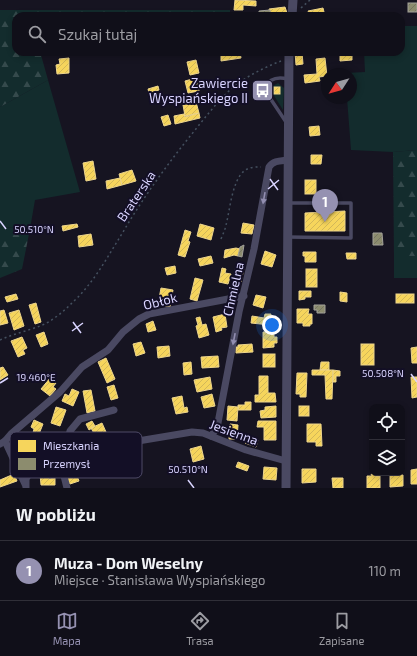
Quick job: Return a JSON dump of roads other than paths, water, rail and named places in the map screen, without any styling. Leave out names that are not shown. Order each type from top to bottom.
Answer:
[{"type":"street","points":[[286,488],[289,56]]},
{"type":"street","name":"Chmielna","points":[[211,436],[217,428],[239,312],[254,249],[269,167],[272,163],[277,161],[288,160]]},
{"type":"street","name":"Obłok","points":[[12,432],[60,392],[82,367],[108,350],[123,332],[138,319],[145,316],[244,296]]},
{"type":"street","points":[[70,432],[74,424],[80,419],[114,410]]},
{"type":"street","name":"Jesienna","points":[[142,440],[192,432],[202,433],[246,450],[286,461]]},
{"type":"street","name":"Obłok","points":[[2,442],[10,434]]},
{"type":"street","points":[[2,442],[10,457]]},
{"type":"street","points":[[63,478],[67,488]]},
{"type":"lane","points":[[288,79],[273,79],[269,82],[266,90],[288,126]]},
{"type":"lane","points":[[288,237],[351,238],[351,204],[289,203]]},
{"type":"place","name":"Zawiercie Wyspiańskiego II","points":[[263,90]]},
{"type":"place","name":"Muza - Dom Weselny","points":[[325,222]]}]
